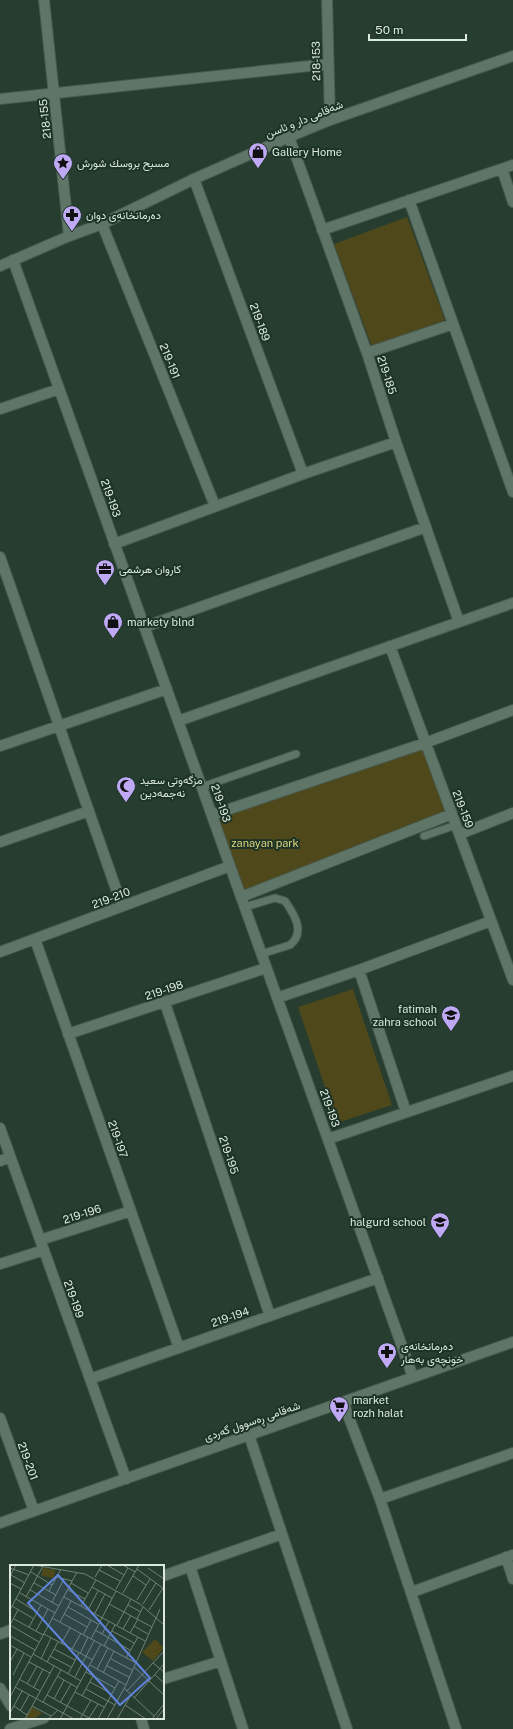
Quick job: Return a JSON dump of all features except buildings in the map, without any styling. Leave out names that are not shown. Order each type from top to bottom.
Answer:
[{"type":"street","name":"218-155","points":[[44,0],[69,236]]},
{"type":"street","name":"218-153","points":[[329,0],[328,64],[330,120]]},
{"type":"street","name":"شەقامی دار و ئاسن","points":[[0,266],[69,236],[102,224],[194,179],[330,120],[513,56]]},
{"type":"street","points":[[0,99],[328,64]]},
{"type":"street","name":"219-185","points":[[289,137],[367,354],[396,442],[460,622]]},
{"type":"street","points":[[322,230],[513,165]]},
{"type":"street","points":[[502,169],[513,202]]},
{"type":"street","name":"219-189","points":[[194,179],[303,474]]},
{"type":"street","points":[[409,200],[513,492]]},
{"type":"street","name":"219-191","points":[[102,224],[215,506]]},
{"type":"street","name":"219-193","points":[[13,260],[413,1377]]},
{"type":"street","points":[[367,354],[453,324]]},
{"type":"street","points":[[0,409],[59,389]]},
{"type":"street","points":[[114,544],[303,474],[396,442]]},
{"type":"street","points":[[144,627],[426,527]]},
{"type":"street","points":[[0,557],[122,906]]},
{"type":"street","points":[[178,721],[513,603]]},
{"type":"street","name":"219-159","points":[[390,646],[513,980]]},
{"type":"street","points":[[0,746],[166,689]]},
{"type":"street","points":[[212,815],[425,743],[513,710]]},
{"type":"street","points":[[0,842],[89,810]]},
{"type":"street","points":[[458,829],[513,813]]},
{"type":"street","points":[[241,897],[452,814]]},
{"type":"street","name":"219-210","points":[[0,952],[230,866]]},
{"type":"street","points":[[277,998],[359,970],[491,921]]},
{"type":"street","name":"219-197","points":[[35,939],[179,1348]]},
{"type":"street","name":"219-198","points":[[68,1034],[266,968]]},
{"type":"street","points":[[359,970],[406,1112]]},
{"type":"street","name":"219-195","points":[[165,1002],[270,1316]]},
{"type":"street","points":[[328,1139],[513,1076]]},
{"type":"street","name":"219-199","points":[[0,1128],[126,1479]]},
{"type":"street","points":[[0,1161],[10,1157]]},
{"type":"street","name":"219-196","points":[[0,1264],[42,1245],[131,1211]]},
{"type":"street","name":"219-194","points":[[90,1380],[378,1278]]},
{"type":"street","name":"شەقامی ڕەسوول گەردی","points":[[0,1523],[513,1342]]},
{"type":"street","points":[[343,1402],[380,1499],[412,1592],[456,1729]]},
{"type":"street","name":"219-201","points":[[0,1418],[34,1511]]},
{"type":"street","points":[[249,1435],[347,1729]]},
{"type":"street","points":[[380,1499],[513,1453]]},
{"type":"street","points":[[164,1576],[282,1534]]},
{"type":"street","points":[[412,1592],[510,1556],[513,1579]]},
{"type":"street","points":[[190,1566],[243,1729]]},
{"type":"street","points":[[0,1634],[10,1630]]},
{"type":"street","points":[[164,1679],[221,1661]]},
{"type":"street","points":[[0,1688],[10,1704]]},
{"type":"street","points":[[10,1729],[20,1722],[38,1719]]},
{"type":"street","points":[[141,1719],[144,1729]]},
{"type":"lane","points":[[202,787],[296,754]]},
{"type":"lane","points":[[424,836],[458,829]]},
{"type":"lane","points":[[245,907],[275,898],[285,901],[295,916],[298,936],[294,942],[290,945],[261,954]]},
{"type":"green space","points":[[407,217],[445,320],[372,347],[334,244]]},
{"type":"green space","name":"zanayan park","points":[[424,749],[446,810],[241,897],[213,818]]},
{"type":"green space","points":[[353,989],[392,1105],[337,1123],[298,1007]]},
{"type":"place","name":"Gallery Home","points":[[258,169]]},
{"type":"place","name":"مسبح بروسك شورش","points":[[63,180]]},
{"type":"place","name":"دەرمانخانەی دوان","points":[[72,232]]},
{"type":"place","name":"كاروان هرشمی","points":[[105,586]]},
{"type":"place","name":"markety blnd","points":[[113,639]]},
{"type":"place","name":"مزگەوتی سعید نەجمەدین","points":[[126,803]]},
{"type":"place","name":"fatimah zahra school","points":[[451,1032]]},
{"type":"place","name":"halgurd school","points":[[440,1239]]},
{"type":"place","name":"دەرمانخانەی خونچەی بەهار","points":[[387,1369]]},
{"type":"place","name":"market rozh halat","points":[[339,1423]]}]
